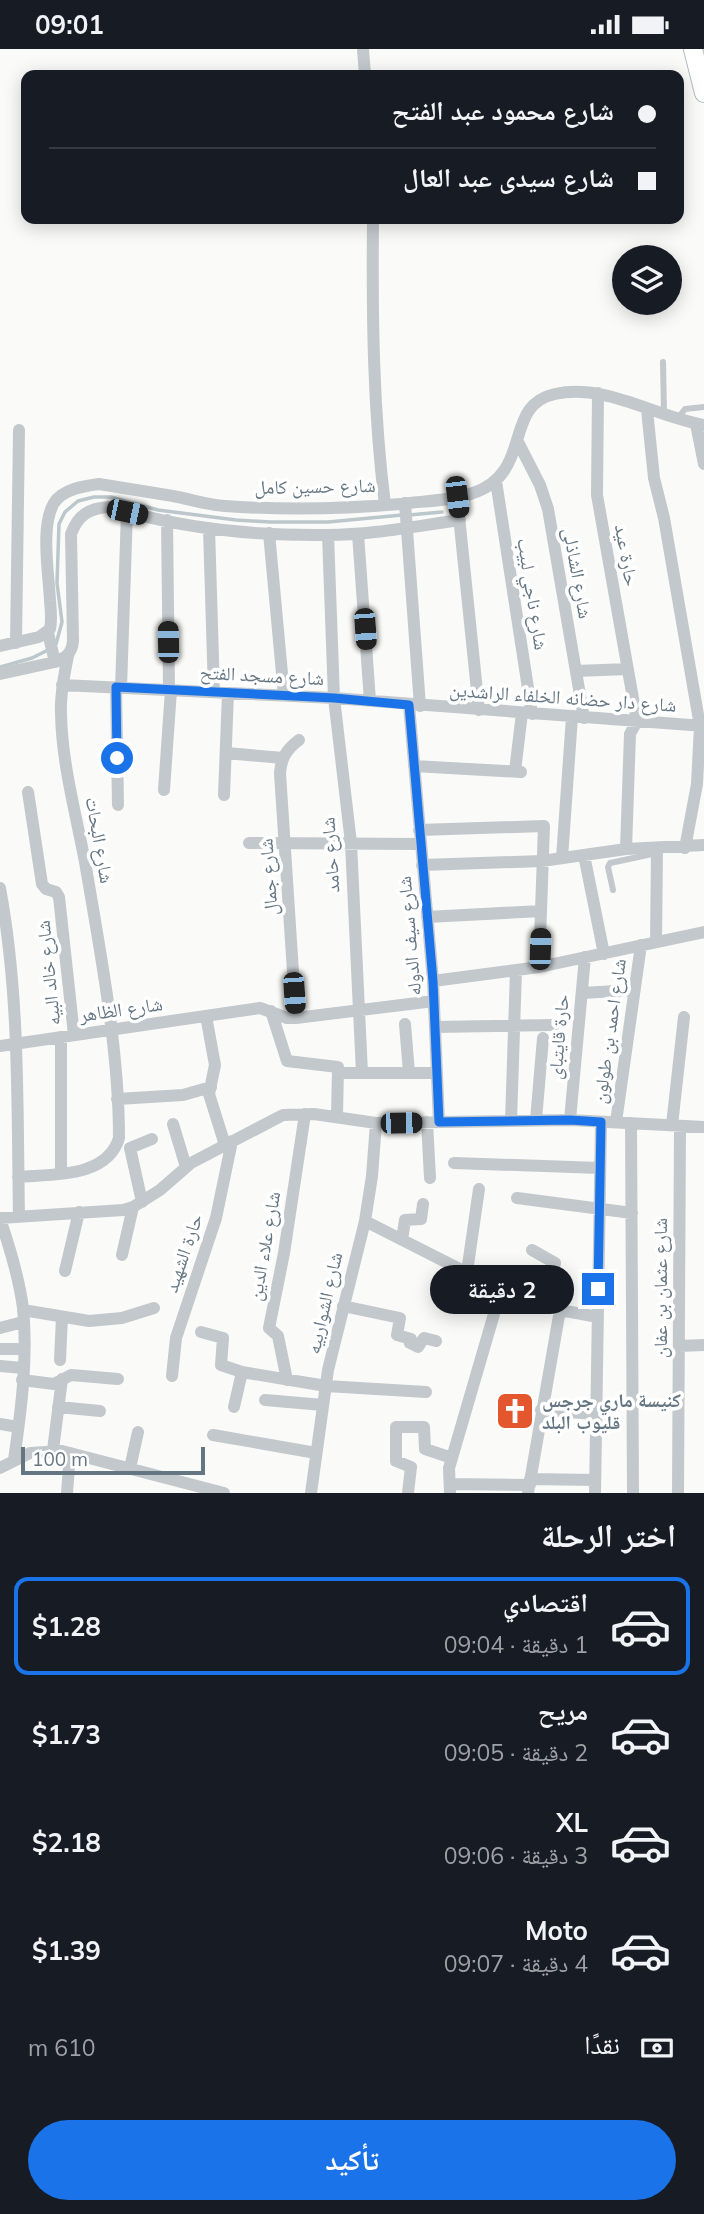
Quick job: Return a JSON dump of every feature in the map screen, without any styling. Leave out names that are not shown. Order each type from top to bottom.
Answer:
[{"type":"main road","points":[[693,49],[704,93]]},
{"type":"street","points":[[363,49],[365,70]]},
{"type":"street","points":[[373,224],[372,315],[380,467],[386,505]]},
{"type":"street","points":[[496,481],[510,462],[528,411],[546,396],[571,391],[598,393],[700,424],[704,464]]},
{"type":"street","name":"حارة عيد","points":[[598,393],[597,495],[637,721]]},
{"type":"street","points":[[647,410],[653,478],[664,518],[702,726],[697,784],[685,848]]},
{"type":"street","points":[[16,643],[19,429]]},
{"type":"street","name":"شارع الشاذلى","points":[[517,440],[540,485],[548,509],[576,671],[578,717],[562,858]]},
{"type":"street","name":"شارع حسين كامل","points":[[55,662],[48,633],[52,625],[47,528],[54,504],[70,491],[99,484],[223,506],[331,508],[457,497],[484,489],[496,481]]},
{"type":"street","name":"شارع ناجي لبيب","points":[[414,766],[518,771],[527,713],[496,481]]},
{"type":"street","points":[[457,497],[479,710]]},
{"type":"street","name":"شارع سيف الدوله","points":[[405,503],[414,766],[433,981],[437,1073],[430,1178]]},
{"type":"street","points":[[0,674],[55,662],[68,656],[73,641],[71,534],[76,522],[97,507],[110,507],[209,528],[269,533],[358,534],[460,520]]},
{"type":"street","points":[[118,806],[118,688],[127,512]]},
{"type":"street","points":[[164,790],[170,690],[167,520]]},
{"type":"street","points":[[209,528],[214,692]]},
{"type":"street","points":[[269,533],[284,695]]},
{"type":"street","points":[[358,534],[370,701]]},
{"type":"street","name":"شارع حامد","points":[[328,535],[334,698],[351,843],[362,1073]]},
{"type":"street","points":[[0,646],[48,633]]},
{"type":"street","name":"شارع البحات","points":[[18,1177],[91,1167],[110,1157],[119,1138],[111,1030],[86,865],[63,741],[62,685],[68,656]]},
{"type":"street","points":[[576,671],[628,669]]},
{"type":"street","name":"شارع مسجد الفتح","points":[[62,685],[370,701]]},
{"type":"street","points":[[224,795],[228,693]]},
{"type":"street","name":"شارع دار حضانه الخلفاء الراشدين","points":[[370,701],[702,726]]},
{"type":"street","points":[[626,849],[630,734],[637,721]]},
{"type":"street","points":[[226,753],[283,758],[289,748],[299,740]]},
{"type":"street","name":"شارع جمال","points":[[283,758],[280,773],[296,1018]]},
{"type":"street","name":"شارع خالد البيه","points":[[28,792],[42,884],[60,897],[67,1036],[61,1173]]},
{"type":"street","points":[[419,830],[544,826],[539,967]]},
{"type":"street","points":[[249,843],[421,844]]},
{"type":"street","points":[[422,865],[542,861],[626,849],[657,850],[704,845]]},
{"type":"street","points":[[656,942],[657,850]]},
{"type":"street","points":[[584,855],[604,954]]},
{"type":"street","points":[[0,888],[8,929],[16,1044],[19,1216]]},
{"type":"street","points":[[426,917],[541,911]]},
{"type":"street","points":[[433,981],[539,967],[704,932]]},
{"type":"street","name":"شارع احمد بن طولون","points":[[615,1122],[641,945]]},
{"type":"street","name":"حارة قايتباى","points":[[570,1120],[585,957]]},
{"type":"street","points":[[511,1121],[516,970]]},
{"type":"street","points":[[582,993],[634,990]]},
{"type":"street","points":[[296,1018],[434,1000]]},
{"type":"street","name":"شارع الظاهر","points":[[0,1046],[260,1008],[278,1016],[296,1018]]},
{"type":"street","points":[[271,1011],[287,1061],[337,1066],[337,1117]]},
{"type":"street","points":[[206,1016],[215,1064],[210,1097],[228,1143]]},
{"type":"street","name":"شارع عثمان بن عفان","points":[[678,1493],[676,1126],[684,1017]]},
{"type":"street","points":[[405,1024],[409,1073]]},
{"type":"street","points":[[435,1027],[554,1025]]},
{"type":"street","points":[[536,1120],[543,1038]]},
{"type":"street","points":[[339,1073],[437,1073]]},
{"type":"street","points":[[117,1099],[183,1095],[211,1087]]},
{"type":"street","points":[[14,1460],[23,1374],[23,1316],[14,1265],[0,1218],[123,1210],[160,1190],[186,1167],[276,1117],[306,1114],[376,1123],[570,1120],[704,1127]]},
{"type":"street","name":"شارع علاء الدين","points":[[287,1380],[278,1336],[269,1328],[306,1114]]},
{"type":"street","points":[[501,1290],[449,1468],[450,1488],[595,1486],[601,1122]]},
{"type":"street","name":"شارع الشواربيه","points":[[311,1493],[326,1386],[365,1221],[376,1123]]},
{"type":"street","points":[[631,1123],[633,1493]]},
{"type":"street","points":[[173,1125],[186,1167]]},
{"type":"street","points":[[122,1255],[138,1204],[130,1148],[152,1139]]},
{"type":"street","name":"حارة الشهيد","points":[[172,1376],[176,1338],[216,1218],[228,1143]]},
{"type":"street","points":[[454,1163],[600,1168]]},
{"type":"street","points":[[467,1272],[479,1189]]},
{"type":"street","points":[[517,1198],[632,1213]]},
{"type":"street","points":[[402,1240],[405,1220],[421,1219],[424,1204]]},
{"type":"street","points":[[65,1271],[79,1212]]},
{"type":"street","points":[[365,1221],[501,1290],[560,1310],[598,1317]]},
{"type":"street","points":[[532,1250],[555,1262],[547,1306]]},
{"type":"street","points":[[343,1307],[399,1318],[397,1336],[411,1339],[410,1343],[418,1347],[425,1338],[436,1341]]},
{"type":"street","points":[[0,1328],[23,1316],[105,1321],[154,1308]]},
{"type":"street","points":[[529,1486],[560,1310]]},
{"type":"street","points":[[60,1360],[62,1317]]},
{"type":"street","points":[[201,1332],[223,1338],[221,1364],[242,1373],[326,1386],[426,1392]]},
{"type":"street","points":[[679,1346],[704,1346]]},
{"type":"street","points":[[0,1349],[23,1349]]},
{"type":"street","points":[[0,1366],[54,1384],[71,1375],[118,1379]]},
{"type":"street","points":[[234,1407],[242,1373]]},
{"type":"street","points":[[53,1450],[62,1379]]},
{"type":"street","points":[[265,1400],[323,1405]]},
{"type":"street","points":[[58,1407],[100,1411]]},
{"type":"street","points":[[541,1410],[596,1415]]},
{"type":"street","points":[[0,1424],[18,1427]]},
{"type":"street","points":[[408,1493],[411,1467],[396,1461],[396,1427],[424,1427],[425,1449],[452,1458]]},
{"type":"street","points":[[130,1468],[138,1432]]},
{"type":"street","points":[[213,1435],[316,1453]]},
{"type":"street","points":[[0,1468],[30,1453],[53,1450],[130,1468],[174,1486],[223,1493]]},
{"type":"street","points":[[67,1493],[70,1453]]},
{"type":"lane","points":[[663,362],[670,417],[685,409],[704,407]]},
{"type":"lane","points":[[614,890],[610,863],[657,850]]},
{"type":"waterway","points":[[56,644],[62,622],[57,583],[59,524],[65,512],[78,501],[111,497],[158,510],[270,522],[328,522],[402,515]]},
{"type":"waterway","points":[[409,515],[442,512]]},
{"type":"waterway","points":[[0,667],[32,658],[50,649]]},
{"type":"place","name":"كنيسة ماري جرجس قليوب البلد","points":[[515,1411]]},
{"type":"route","points":[[117,758],[116,687],[334,698],[409,705],[433,981],[439,1122],[601,1122],[598,1289]]}]
